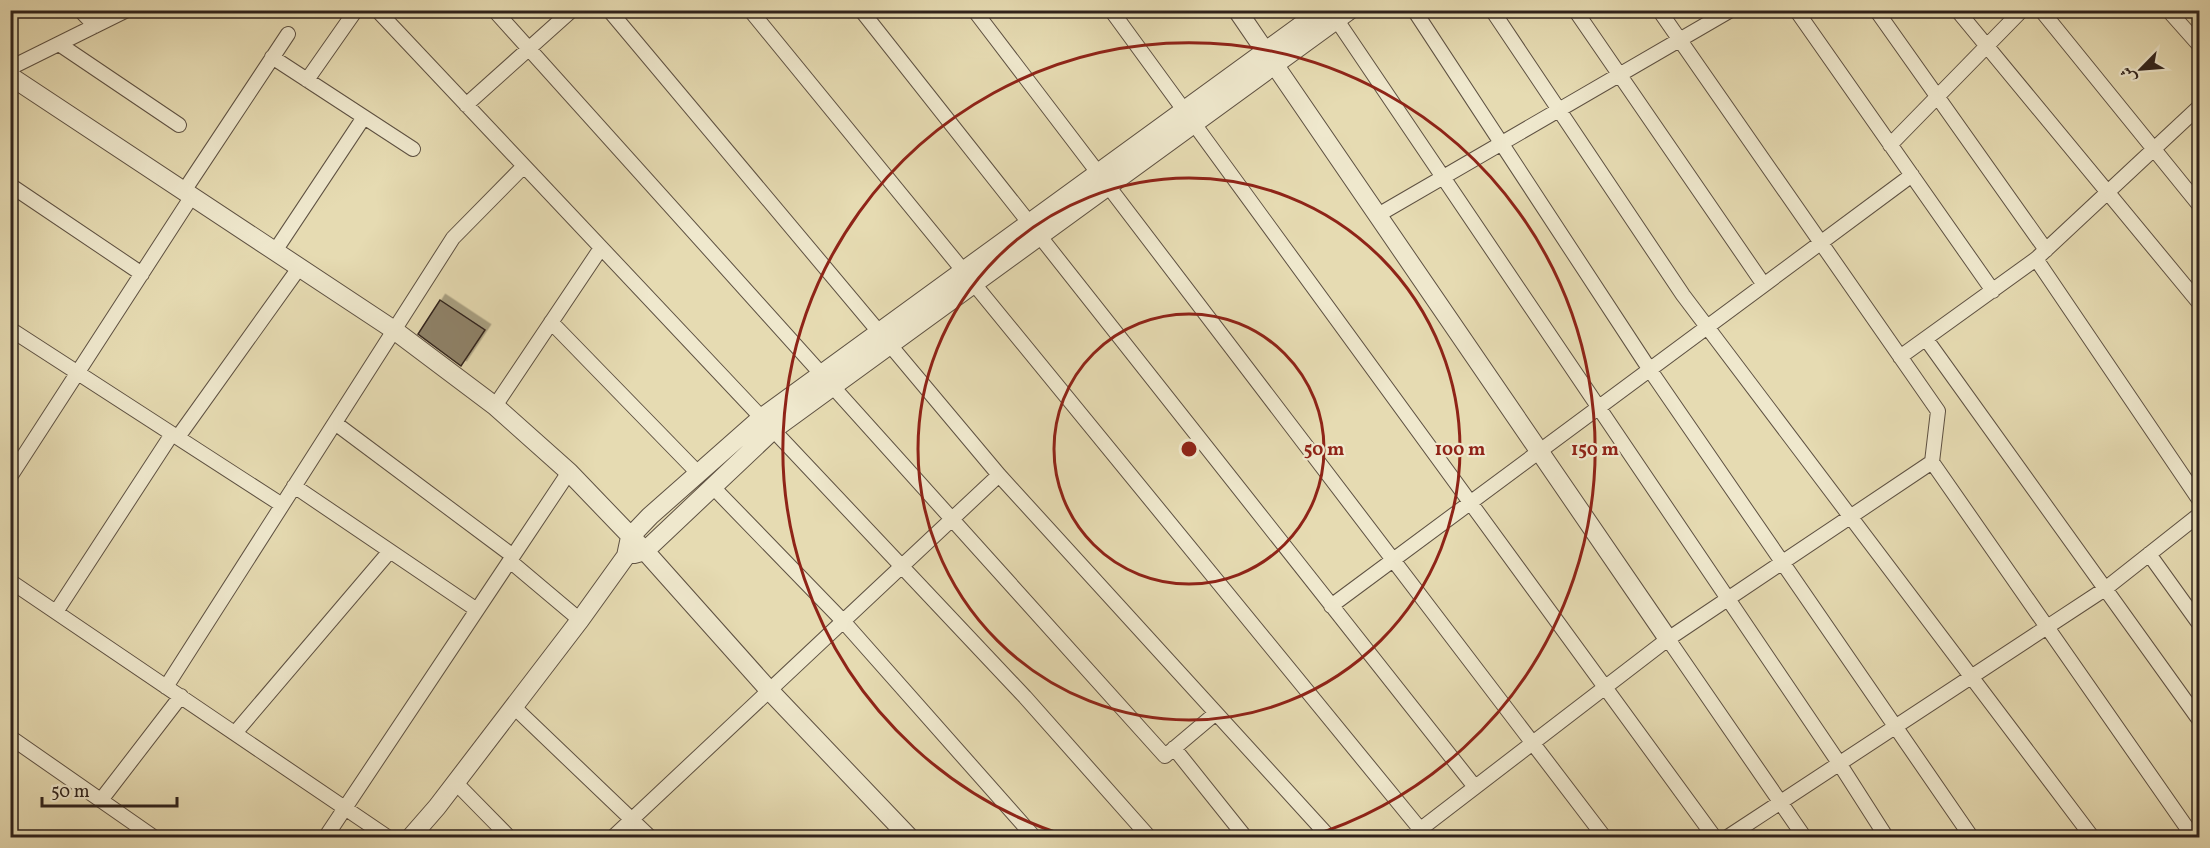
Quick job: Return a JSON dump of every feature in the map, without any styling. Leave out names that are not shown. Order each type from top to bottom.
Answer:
[{"type":"street","points":[[80,10],[95,26]]},
{"type":"street","points":[[10,68],[127,10]]},
{"type":"street","points":[[308,80],[356,10]]},
{"type":"street","points":[[377,10],[1025,697],[1150,837]]},
{"type":"street","points":[[494,10],[1165,756],[1216,713]]},
{"type":"street","points":[[466,105],[572,10]]},
{"type":"street","points":[[609,10],[999,475],[1330,837]]},
{"type":"street","points":[[750,10],[969,277],[1414,833],[1668,639],[1932,462]]},
{"type":"street","points":[[861,10],[1475,787]]},
{"type":"street","points":[[974,10],[1605,837]]},
{"type":"street","points":[[1111,10],[1715,837]]},
{"type":"street","points":[[1237,10],[1805,837]]},
{"type":"street","points":[[1414,10],[1650,370],[1972,837]]},
{"type":"street","points":[[1492,10],[1683,295],[2093,837]]},
{"type":"street","points":[[1575,10],[1764,285]]},
{"type":"street","points":[[1659,10],[1938,411],[1932,462],[2194,837]]},
{"type":"street","points":[[1378,215],[1731,10]]},
{"type":"street","points":[[1796,10],[1993,291]]},
{"type":"street","points":[[1876,10],[1937,97],[2041,255],[2199,501]]},
{"type":"street","points":[[1957,10],[2199,304]]},
{"type":"street","points":[[1890,145],[2022,10]]},
{"type":"street","points":[[2041,10],[2199,206]]},
{"type":"street","points":[[2168,10],[2199,46]]},
{"type":"street","points":[[415,836],[580,620],[626,556],[630,537],[698,473],[1335,13],[1887,837]]},
{"type":"street","points":[[10,477],[142,274],[188,194],[288,34]]},
{"type":"street","points":[[59,44],[179,125]]},
{"type":"street","points":[[272,57],[413,149]]},
{"type":"street","points":[[10,76],[394,330],[495,406],[569,472],[645,551],[769,690],[910,837]]},
{"type":"street","points":[[1900,357],[2041,255],[2199,106]]},
{"type":"street","points":[[275,252],[364,117]]},
{"type":"street","points":[[166,687],[453,238],[524,166]]},
{"type":"street","points":[[1331,606],[1912,175]]},
{"type":"street","points":[[10,185],[142,274]]},
{"type":"street","points":[[495,406],[601,248]]},
{"type":"street","points":[[56,612],[175,435],[299,268]]},
{"type":"street","points":[[551,322],[698,473]]},
{"type":"street","points":[[10,328],[282,505]]},
{"type":"street","points":[[1926,339],[2199,721]]},
{"type":"street","points":[[335,423],[512,558],[580,620]]},
{"type":"street","points":[[626,556],[645,551],[712,486],[767,424]]},
{"type":"street","points":[[325,837],[569,472]]},
{"type":"street","points":[[612,837],[999,475]]},
{"type":"street","points":[[294,486],[477,610]]},
{"type":"street","points":[[712,486],[843,621],[1035,837]]},
{"type":"street","points":[[1726,837],[2105,589],[2199,514]]},
{"type":"street","points":[[235,733],[390,551]]},
{"type":"street","points":[[2149,554],[2199,625]]},
{"type":"street","points":[[10,581],[389,837]]},
{"type":"street","points":[[101,800],[181,696]]},
{"type":"street","points":[[514,707],[651,837]]},
{"type":"street","points":[[10,737],[154,837]]},
{"type":"street","points":[[1174,748],[1246,837]]},
{"type":"street","points":[[456,783],[510,837]]},
{"type":"building","points":[[440,300],[485,330],[461,366],[418,334]]}]
